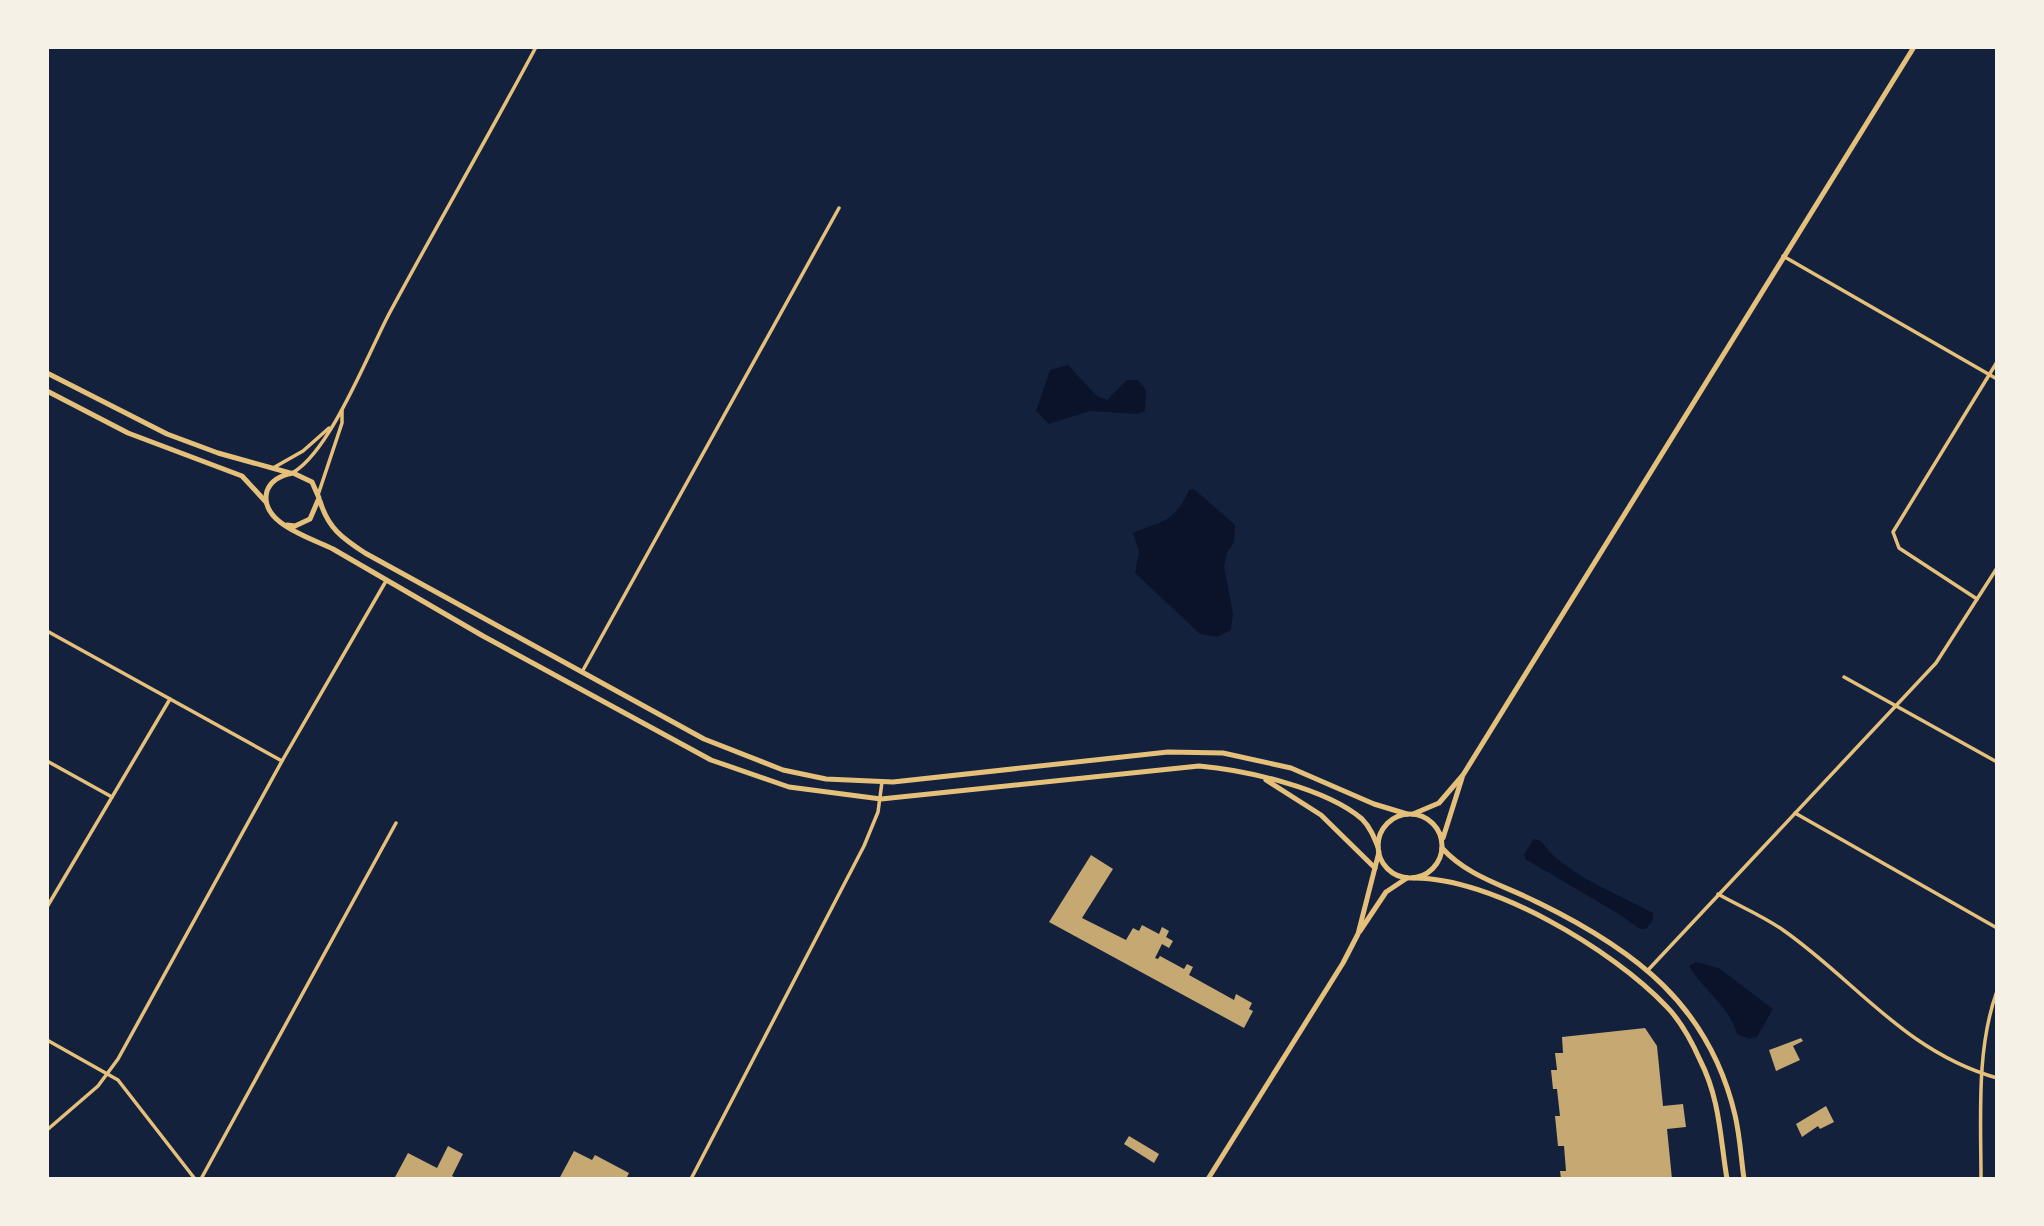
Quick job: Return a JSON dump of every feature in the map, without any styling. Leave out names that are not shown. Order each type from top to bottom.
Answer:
[{"type":"main road","points":[[1358,934],[1387,824],[1439,803],[1463,775],[1914,47]]},
{"type":"main road","points":[[47,373],[167,434],[218,453],[292,473],[312,482],[324,516],[337,535],[582,672],[736,754],[783,770],[826,779],[881,782],[1168,752],[1223,753],[1291,768],[1374,804],[1410,814],[1436,826],[1442,845],[1468,871],[1565,915],[1618,946],[1648,969],[1683,1005],[1713,1054],[1736,1116],[1744,1179]]},
{"type":"main road","points":[[47,391],[128,433],[242,476],[266,502],[272,517],[711,760],[789,788],[881,799],[1199,766],[1259,775],[1296,787],[1356,815],[1372,832],[1388,869],[1410,878],[1429,878],[1464,886],[1511,903],[1588,945],[1638,979],[1668,1008],[1706,1073],[1721,1119],[1727,1179]]},
{"type":"main road","points":[[266,502],[270,485],[292,473]]},
{"type":"main road","points":[[287,525],[303,523],[310,519],[319,497]]},
{"type":"main road","points":[[1259,775],[1321,815],[1375,867]]},
{"type":"main road","points":[[1209,1179],[1325,995],[1358,934],[1386,892],[1410,878],[1430,872],[1436,865],[1463,775]]},
{"type":"street","points":[[292,473],[318,452],[366,358],[536,47]]},
{"type":"street","points":[[582,672],[839,208]]},
{"type":"street","points":[[1783,256],[1997,379]]},
{"type":"street","points":[[1977,599],[1899,548],[1894,533],[1997,362]]},
{"type":"street","points":[[319,497],[342,423],[341,409]]},
{"type":"street","points":[[273,468],[303,451],[330,427]]},
{"type":"street","points":[[1648,969],[1936,663],[1997,568]]},
{"type":"street","points":[[47,1130],[98,1086],[109,1073],[282,761],[386,581]]},
{"type":"street","points":[[47,631],[282,761]]},
{"type":"street","points":[[1844,677],[1997,762]]},
{"type":"street","points":[[47,907],[170,699]]},
{"type":"street","points":[[47,761],[112,797]]},
{"type":"street","points":[[691,1179],[863,846],[881,799],[881,782]]},
{"type":"street","points":[[1795,813],[1997,928]]},
{"type":"street","points":[[201,1179],[396,823]]},
{"type":"street","points":[[1718,894],[1784,931],[1903,1031],[1938,1052],[1997,1078]]},
{"type":"street","points":[[1981,1179],[1986,1033],[1997,990]]},
{"type":"street","points":[[47,1040],[118,1080],[195,1179]]},
{"type":"water","points":[[1068,365],[1097,396],[1107,400],[1127,380],[1138,380],[1146,390],[1145,411],[1137,414],[1090,411],[1049,424],[1036,411],[1050,370]]},
{"type":"water","points":[[1194,489],[1235,525],[1234,542],[1227,553],[1224,567],[1233,613],[1231,630],[1217,637],[1200,634],[1135,573],[1139,552],[1133,533],[1173,515],[1189,490]]},
{"type":"water","points":[[1534,839],[1541,841],[1550,853],[1576,873],[1653,913],[1653,920],[1646,929],[1640,929],[1525,859],[1524,854]]},
{"type":"water","points":[[1696,962],[1719,968],[1773,1009],[1757,1037],[1749,1039],[1737,1034],[1728,1015],[1689,966]]},
{"type":"building","points":[[1091,855],[1113,869],[1082,918],[1126,940],[1133,928],[1139,931],[1142,925],[1159,934],[1162,927],[1169,931],[1166,937],[1173,941],[1169,948],[1162,944],[1155,958],[1160,956],[1184,969],[1187,964],[1193,967],[1189,975],[1234,1000],[1236,994],[1252,1003],[1249,1009],[1253,1011],[1244,1028],[1049,922]]},
{"type":"building","points":[[1645,1028],[1657,1046],[1663,1106],[1683,1104],[1686,1127],[1667,1129],[1672,1179],[1561,1179],[1560,1171],[1566,1171],[1564,1146],[1558,1146],[1555,1116],[1560,1116],[1557,1089],[1553,1089],[1551,1070],[1557,1070],[1555,1053],[1563,1053],[1562,1037]]},
{"type":"building","points":[[1801,1038],[1803,1041],[1793,1046],[1800,1060],[1776,1071],[1769,1050]]},
{"type":"building","points":[[1826,1106],[1834,1122],[1820,1129],[1818,1126],[1802,1137],[1796,1124]]},
{"type":"building","points":[[1129,1136],[1159,1154],[1154,1163],[1124,1144]]},
{"type":"building","points":[[448,1146],[463,1154],[452,1176],[458,1179],[394,1179],[408,1153],[437,1168]]},
{"type":"building","points":[[574,1151],[592,1160],[595,1155],[629,1173],[626,1179],[559,1179]]}]
